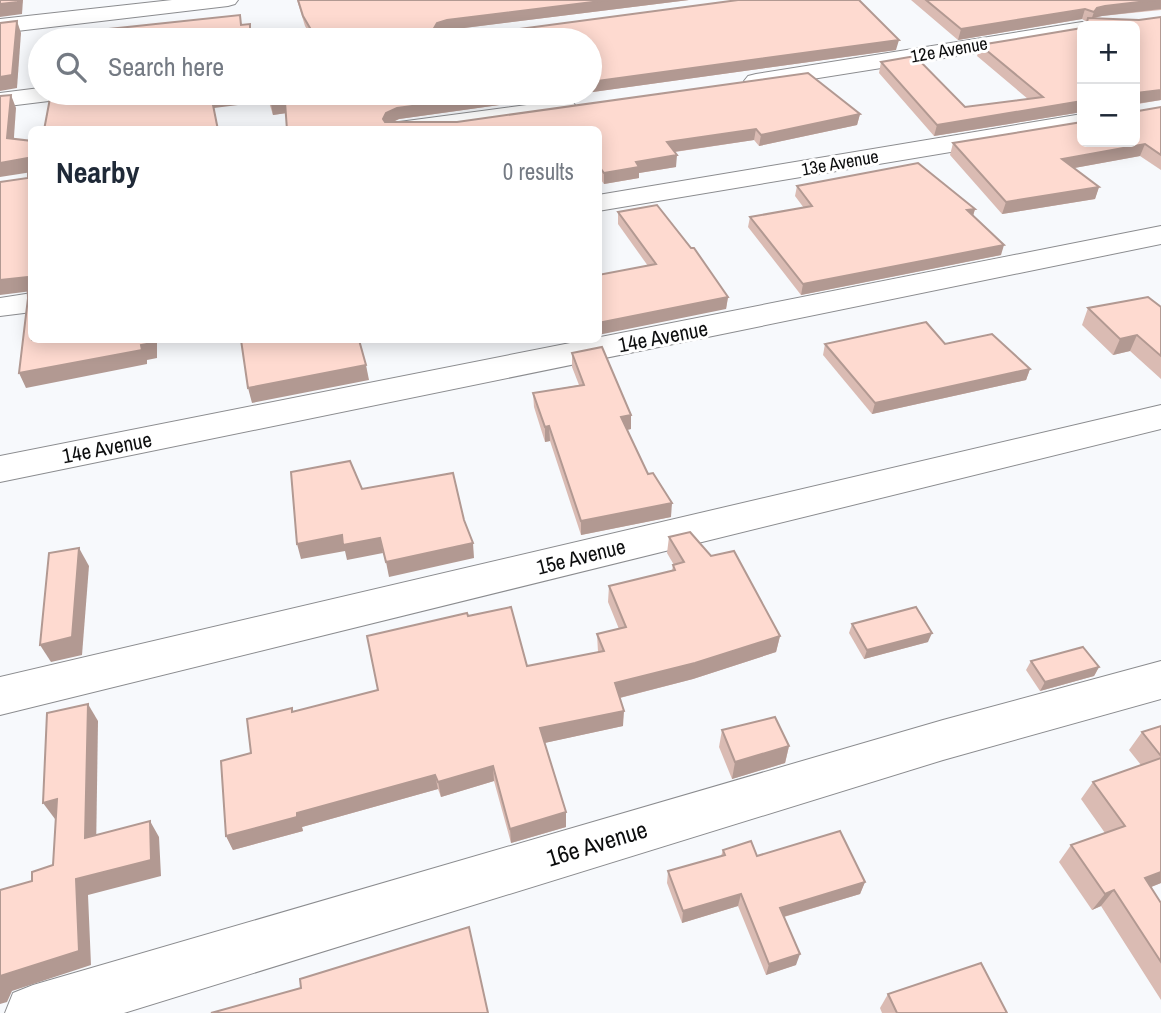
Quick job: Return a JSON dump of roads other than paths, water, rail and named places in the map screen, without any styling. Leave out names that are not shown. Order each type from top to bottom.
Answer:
[{"type":"street","points":[[0,26],[228,0]]},
{"type":"street","name":"12e Avenue","points":[[734,83],[843,69],[1077,30]]},
{"type":"street","points":[[0,100],[28,97]]},
{"type":"street","points":[[428,126],[579,105]]},
{"type":"street","name":"13e Avenue","points":[[602,202],[1077,123]]},
{"type":"street","name":"14e Avenue","points":[[0,469],[533,361],[698,331],[1161,235]]},
{"type":"street","points":[[0,307],[28,303]]},
{"type":"street","name":"15e Avenue","points":[[0,696],[1161,417]]},
{"type":"street","name":"16e Avenue","points":[[33,1013],[943,740],[1161,680]]}]
